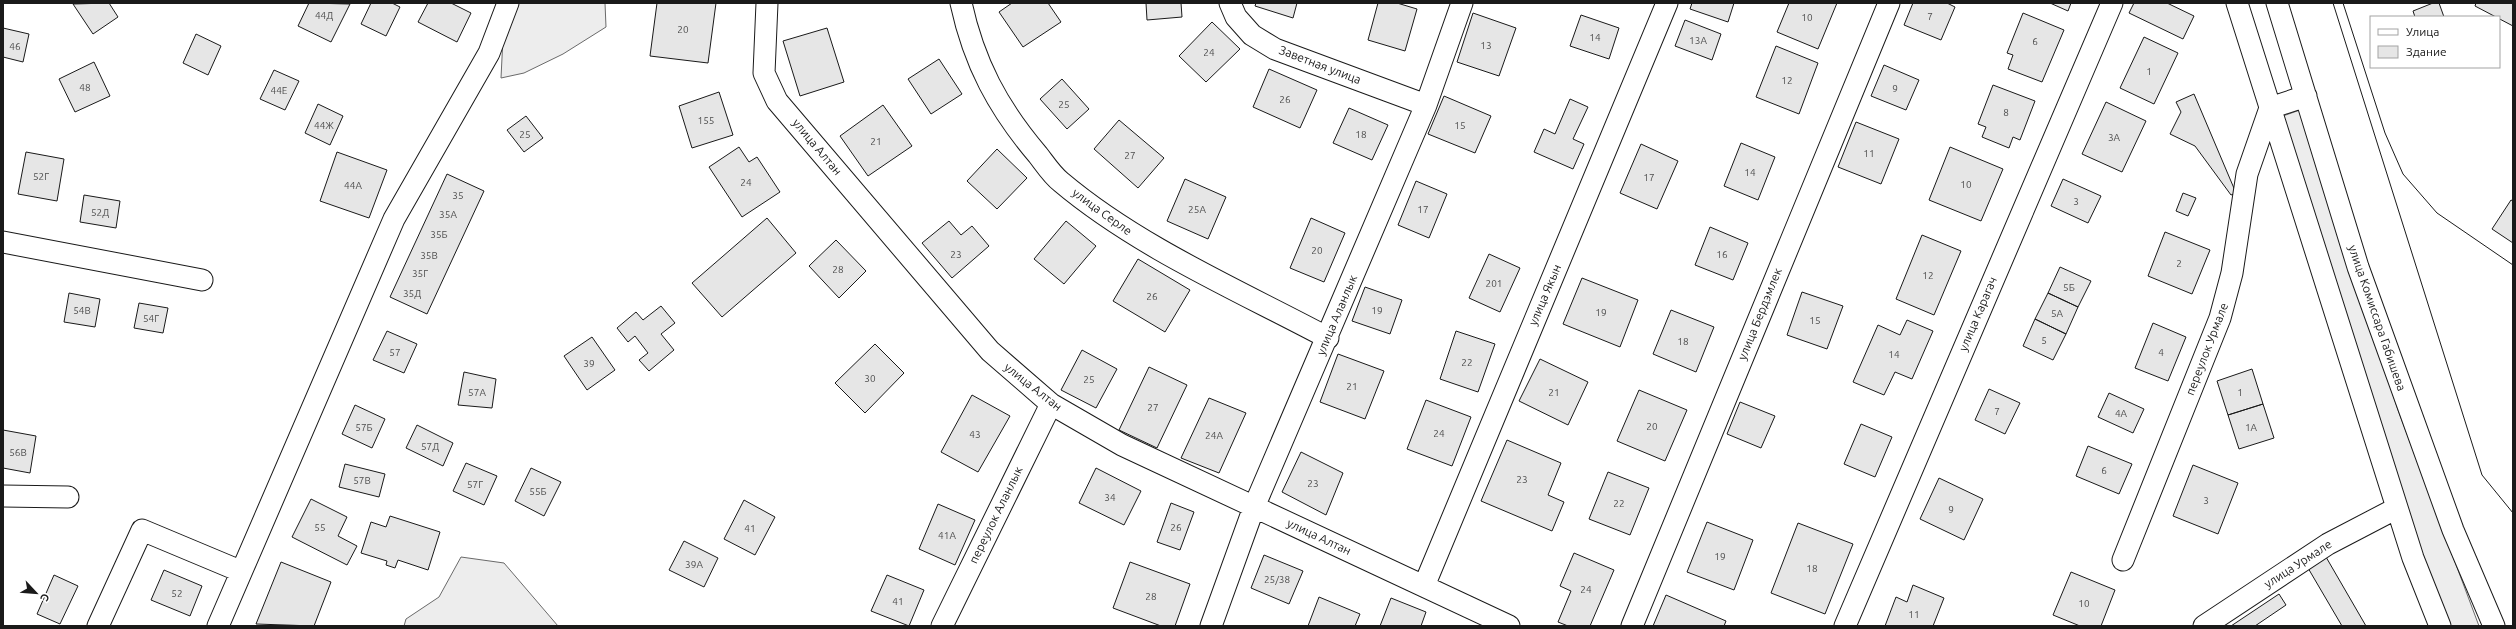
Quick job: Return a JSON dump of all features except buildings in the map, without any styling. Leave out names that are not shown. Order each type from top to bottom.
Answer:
[{"type":"street","points":[[218,626],[240,571],[394,219],[489,53],[508,3]]},
{"type":"street","name":"улица Алтан","points":[[767,3],[764,72],[777,101],[990,351],[1051,404],[1122,445],[1509,626]]},
{"type":"street","name":"улица Серле","points":[[961,3],[967,30],[984,75],[1012,125],[1060,182],[1136,236],[1328,338]]},
{"type":"street","name":"Заветная улица","points":[[1230,3],[1236,17],[1252,35],[1275,49],[1426,105]]},
{"type":"street","name":"улица Аланлык","points":[[1211,626],[1254,507],[1328,338],[1426,105],[1462,3]]},
{"type":"street","name":"улица Якын","points":[[1424,586],[1667,3]]},
{"type":"street","name":"улица Бердэмлек","points":[[1632,626],[1889,3]]},
{"type":"street","name":"улица Карагач","points":[[1845,626],[2112,3]]},
{"type":"street","points":[[2237,3],[2413,558],[2440,626]]},
{"type":"street","name":"улица Комиссара Габишева","points":[[2277,3],[2361,274],[2453,530],[2494,626]]},
{"type":"street","points":[[2270,108],[2306,96]]},
{"type":"street","name":"переулок Урмале","points":[[2123,560],[2220,318],[2232,273],[2247,174],[2270,108]]},
{"type":"street","points":[[3,242],[202,280]]},
{"type":"street","name":"переулок Аланлык","points":[[942,626],[1051,404]]},
{"type":"street","points":[[3,496],[68,497]]},
{"type":"street","name":"улица Урмале","points":[[2204,626],[2328,544],[2397,508]]},
{"type":"street","points":[[98,626],[142,530],[240,571]]},
{"type":"shaded area","points":[[515,3],[605,3],[606,27],[563,54],[524,73],[501,78],[504,17]]},
{"type":"shaded area","points":[[2300,110],[2398,410],[2479,626],[2448,626],[2412,538],[2280,117]]},
{"type":"shaded area","points":[[461,557],[504,563],[558,626],[404,626],[406,619],[439,597]]},
{"type":"tram line","points":[[2333,3],[2482,475],[2513,513]]},
{"type":"tram line","points":[[2343,3],[2385,133],[2403,174],[2437,213],[2513,265]]}]
